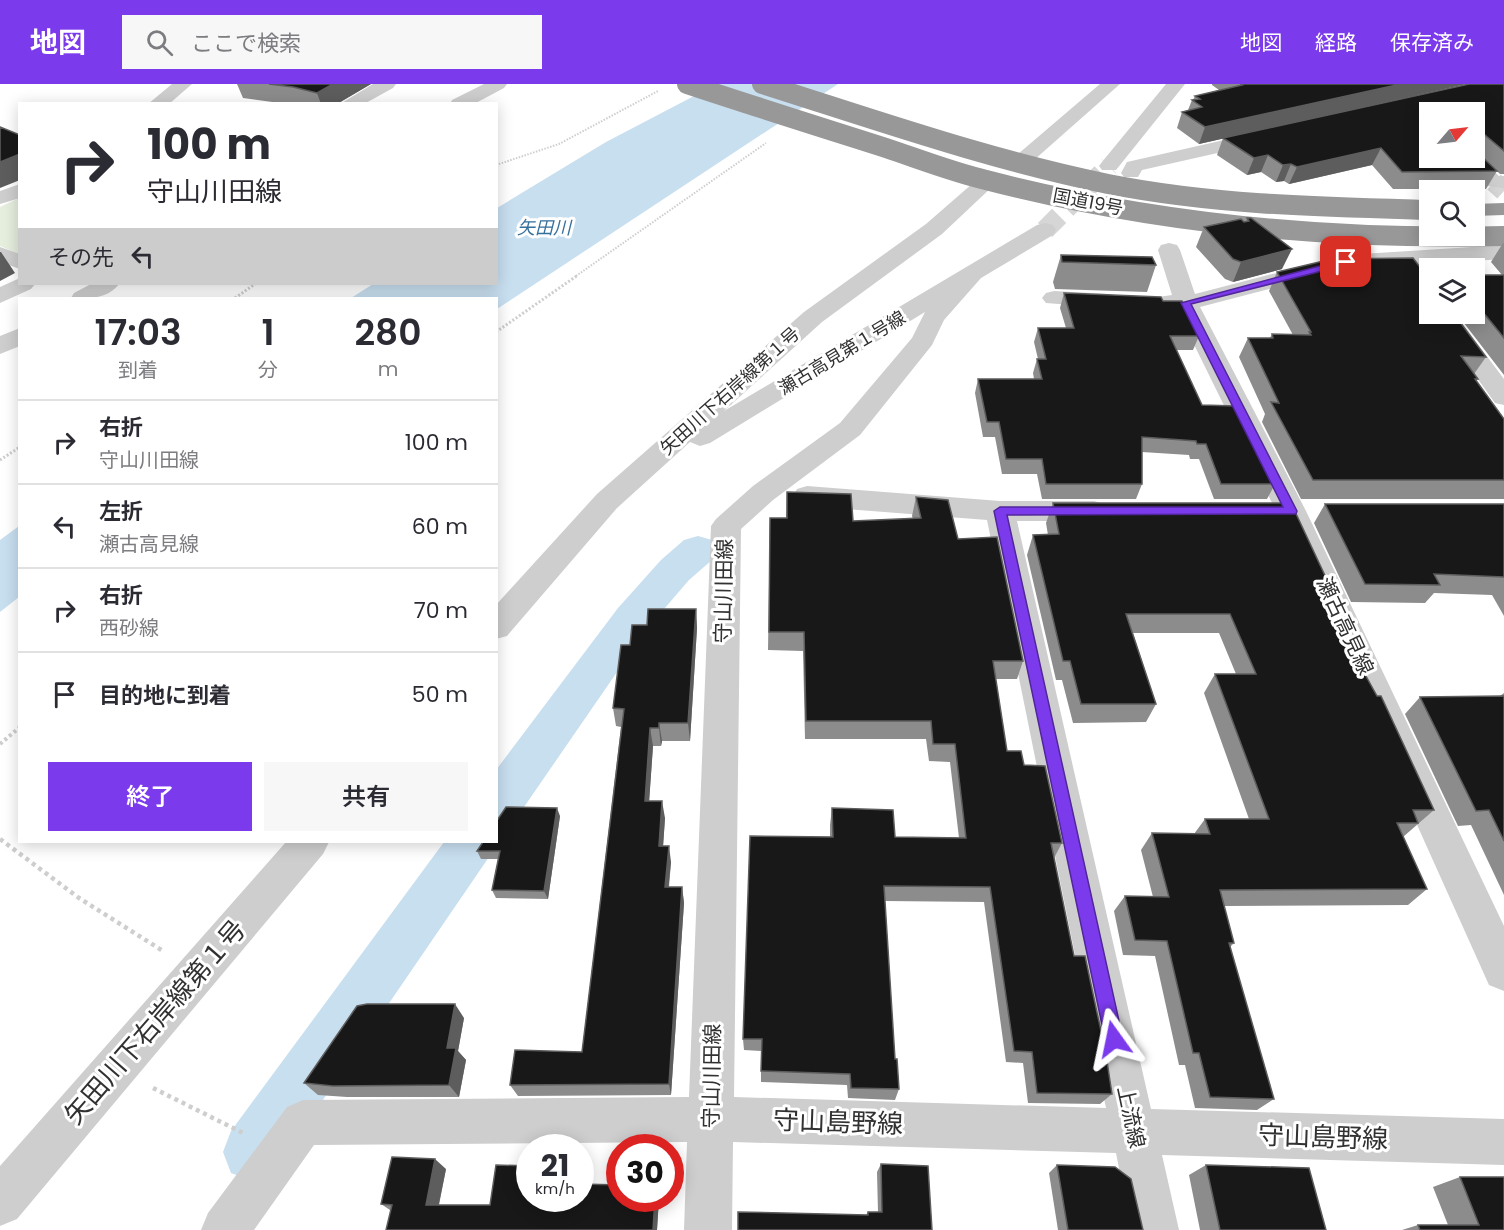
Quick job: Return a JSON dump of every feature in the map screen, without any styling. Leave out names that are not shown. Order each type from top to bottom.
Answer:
[{"type":"highway","name":"国道19号","points":[[687,84],[987,181],[1091,204],[1210,222],[1334,235],[1453,238],[1504,236]]},
{"type":"highway","name":"国道19号","points":[[762,84],[1018,164],[1110,184],[1215,199],[1318,207],[1419,210]]},
{"type":"highway","points":[[1485,210],[1504,209]]},
{"type":"street","points":[[160,102],[183,84]]},
{"type":"street","points":[[463,102],[498,84]]},
{"type":"street","points":[[1109,166],[1176,84]]},
{"type":"street","points":[[1397,84],[1419,106]]},
{"type":"street","points":[[1018,164],[1109,85]]},
{"type":"street","points":[[354,102],[395,87]]},
{"type":"street","points":[[380,102],[395,87]]},
{"type":"street","points":[[1432,102],[1437,98]]},
{"type":"street","points":[[1394,108],[1419,110]]},
{"type":"street","points":[[1131,173],[1134,166],[1281,133]]},
{"type":"street","points":[[1482,168],[1499,182]]},
{"type":"street","name":"矢田川下右岸線第１号","points":[[498,625],[607,501],[813,317],[934,229],[987,181]]},
{"type":"street","points":[[0,198],[18,191]]},
{"type":"street","name":"瀬古高見第１号線","points":[[637,474],[1045,230]]},
{"type":"street","name":"瀬古高見線","points":[[1169,250],[1186,303],[1303,511],[1504,971]]},
{"type":"street","points":[[1054,298],[1186,303],[1346,262],[1409,268],[1504,252]]},
{"type":"street","points":[[0,254],[18,261]]},
{"type":"street","name":"守山川田線","points":[[708,1230],[726,526],[763,493],[850,429],[923,340],[933,318],[972,275]]},
{"type":"street","points":[[0,296],[21,285]]},
{"type":"street","points":[[84,297],[105,285]]},
{"type":"street","points":[[1450,324],[1504,397]]},
{"type":"street","points":[[0,347],[18,336]]},
{"type":"street","points":[[763,493],[1000,511],[1116,511]]},
{"type":"street","name":"上流線","points":[[1000,511],[1155,1230]]},
{"type":"street","points":[[1256,511],[1303,511]]},
{"type":"street","name":"矢田川下右岸線第１号","points":[[0,1202],[309,843]]},
{"type":"street","name":"守山島野線","points":[[225,1230],[303,1124],[711,1119],[1504,1142]]},
{"type":"path","points":[[498,164],[559,144],[662,89]]},
{"type":"path","points":[[498,331],[771,140]]},
{"type":"path","points":[[236,297],[254,285]]},
{"type":"path","points":[[0,460],[18,448]]},
{"type":"path","points":[[0,744],[18,729]]},
{"type":"path","points":[[0,839],[79,898],[138,936]]},
{"type":"path","points":[[114,1069],[248,1135]]},
{"type":"green space","points":[[18,198],[18,254],[0,246],[0,207]]},
{"type":"water","name":"矢田川","points":[[717,84],[838,84],[498,308],[498,297],[353,297],[371,285],[498,285],[498,207],[606,142]]},
{"type":"water","points":[[18,527],[18,598],[0,612],[0,540]]},
{"type":"building","points":[[269,84],[333,84],[317,93]]},
{"type":"building","points":[[1240,84],[1401,84],[1205,127],[1182,112],[1202,107],[1192,100],[1200,99],[1195,96],[1242,85]]},
{"type":"building","points":[[1469,84],[1504,84],[1504,151],[1485,135],[1485,102],[1419,102],[1419,168],[1485,168],[1485,160],[1497,171],[1402,172],[1381,148],[1297,167],[1291,164],[1283,165],[1268,155],[1254,158],[1223,138]]},
{"type":"building","points":[[0,127],[18,134],[18,155],[0,162]]},
{"type":"building","points":[[1247,218],[1251,218],[1292,249],[1241,262],[1233,259],[1204,227],[1241,219],[1244,222],[1249,221]]},
{"type":"building","points":[[1061,255],[1152,257],[1156,265],[1062,262]]},
{"type":"building","points":[[1413,258],[1419,266],[1419,324],[1461,324],[1486,357],[1461,356],[1504,419],[1504,480],[1313,480],[1271,402],[1279,403],[1248,338],[1273,338],[1272,334],[1311,335],[1277,272],[1332,259]]},
{"type":"building","points":[[1485,275],[1504,275],[1504,338],[1485,315]]},
{"type":"building","points":[[1064,293],[1161,297],[1163,301],[1182,301],[1199,336],[1170,336],[1202,405],[1236,406],[1275,484],[1221,484],[1206,444],[1197,444],[1196,441],[1142,437],[1142,484],[1046,484],[1042,459],[1006,459],[999,422],[987,422],[978,379],[1042,379],[1037,359],[1046,359],[1038,328],[1074,328]]},
{"type":"building","points":[[787,492],[851,494],[853,521],[921,518],[916,497],[948,500],[958,539],[997,537],[1023,661],[993,661],[1007,751],[1021,751],[1024,765],[1045,766],[1062,843],[1051,843],[1074,956],[1085,956],[1112,1094],[1037,1093],[1032,1052],[1014,1051],[990,887],[884,886],[899,1089],[851,1088],[850,1074],[761,1071],[762,1039],[743,1039],[750,836],[833,837],[832,808],[893,810],[895,837],[966,838],[955,744],[933,744],[931,721],[806,721],[804,632],[769,632],[770,518],[787,518]]},
{"type":"building","points":[[1053,503],[1291,503],[1328,582],[1314,582],[1377,696],[1381,696],[1434,810],[1413,810],[1418,823],[1397,823],[1427,889],[1220,890],[1234,943],[1229,943],[1274,1099],[1210,1097],[1199,1053],[1193,1053],[1167,941],[1135,940],[1125,896],[1169,897],[1152,833],[1210,834],[1205,819],[1269,819],[1215,674],[1256,674],[1230,614],[1126,614],[1156,704],[1081,704],[1070,661],[1063,661],[1033,535],[1059,534]]},
{"type":"building","points":[[1325,504],[1504,504],[1504,577],[1434,574],[1440,585],[1365,584]]},
{"type":"building","points":[[648,609],[696,609],[688,723],[659,723],[659,728],[650,728],[645,801],[662,801],[659,846],[669,846],[665,887],[682,887],[669,1084],[510,1085],[515,1050],[582,1052],[624,709],[613,708],[621,645],[630,645],[632,625],[647,625]]},
{"type":"building","points":[[1504,696],[1504,841],[1489,810],[1476,811],[1420,697]]},
{"type":"building","points":[[506,807],[557,808],[544,891],[492,890],[500,851],[477,851],[482,843],[498,843],[498,819]]},
{"type":"building","points":[[455,1004],[447,1048],[456,1048],[449,1085],[333,1086],[304,1083],[357,1006]]},
{"type":"building","points":[[392,1157],[435,1159],[426,1205],[490,1205],[496,1165],[516,1166],[516,1212],[594,1212],[594,1184],[606,1185],[606,1212],[654,1212],[653,1230],[386,1230],[392,1205],[381,1204]]},
{"type":"building","points":[[881,1164],[928,1166],[932,1230],[738,1230],[738,1212],[868,1215],[868,1212],[882,1212]]},
{"type":"building","points":[[1057,1165],[1115,1167],[1131,1179],[1143,1230],[1068,1230]]},
{"type":"building","points":[[1206,1165],[1309,1168],[1326,1230],[1220,1230]]},
{"type":"building","points":[[1460,1177],[1504,1177],[1504,1230],[1420,1230],[1418,1225],[1479,1225]]},
{"type":"waterway","points":[[498,805],[632,619],[675,570],[698,550]]},
{"type":"waterway","points":[[252,1152],[471,843]]},
{"type":"tunnel","points":[[1045,230],[1109,166]]},
{"type":"tunnel","points":[[1494,182],[1504,191]]},
{"type":"route","points":[[1114,1039],[1000,511],[1291,511],[1186,303],[1346,262]]}]
